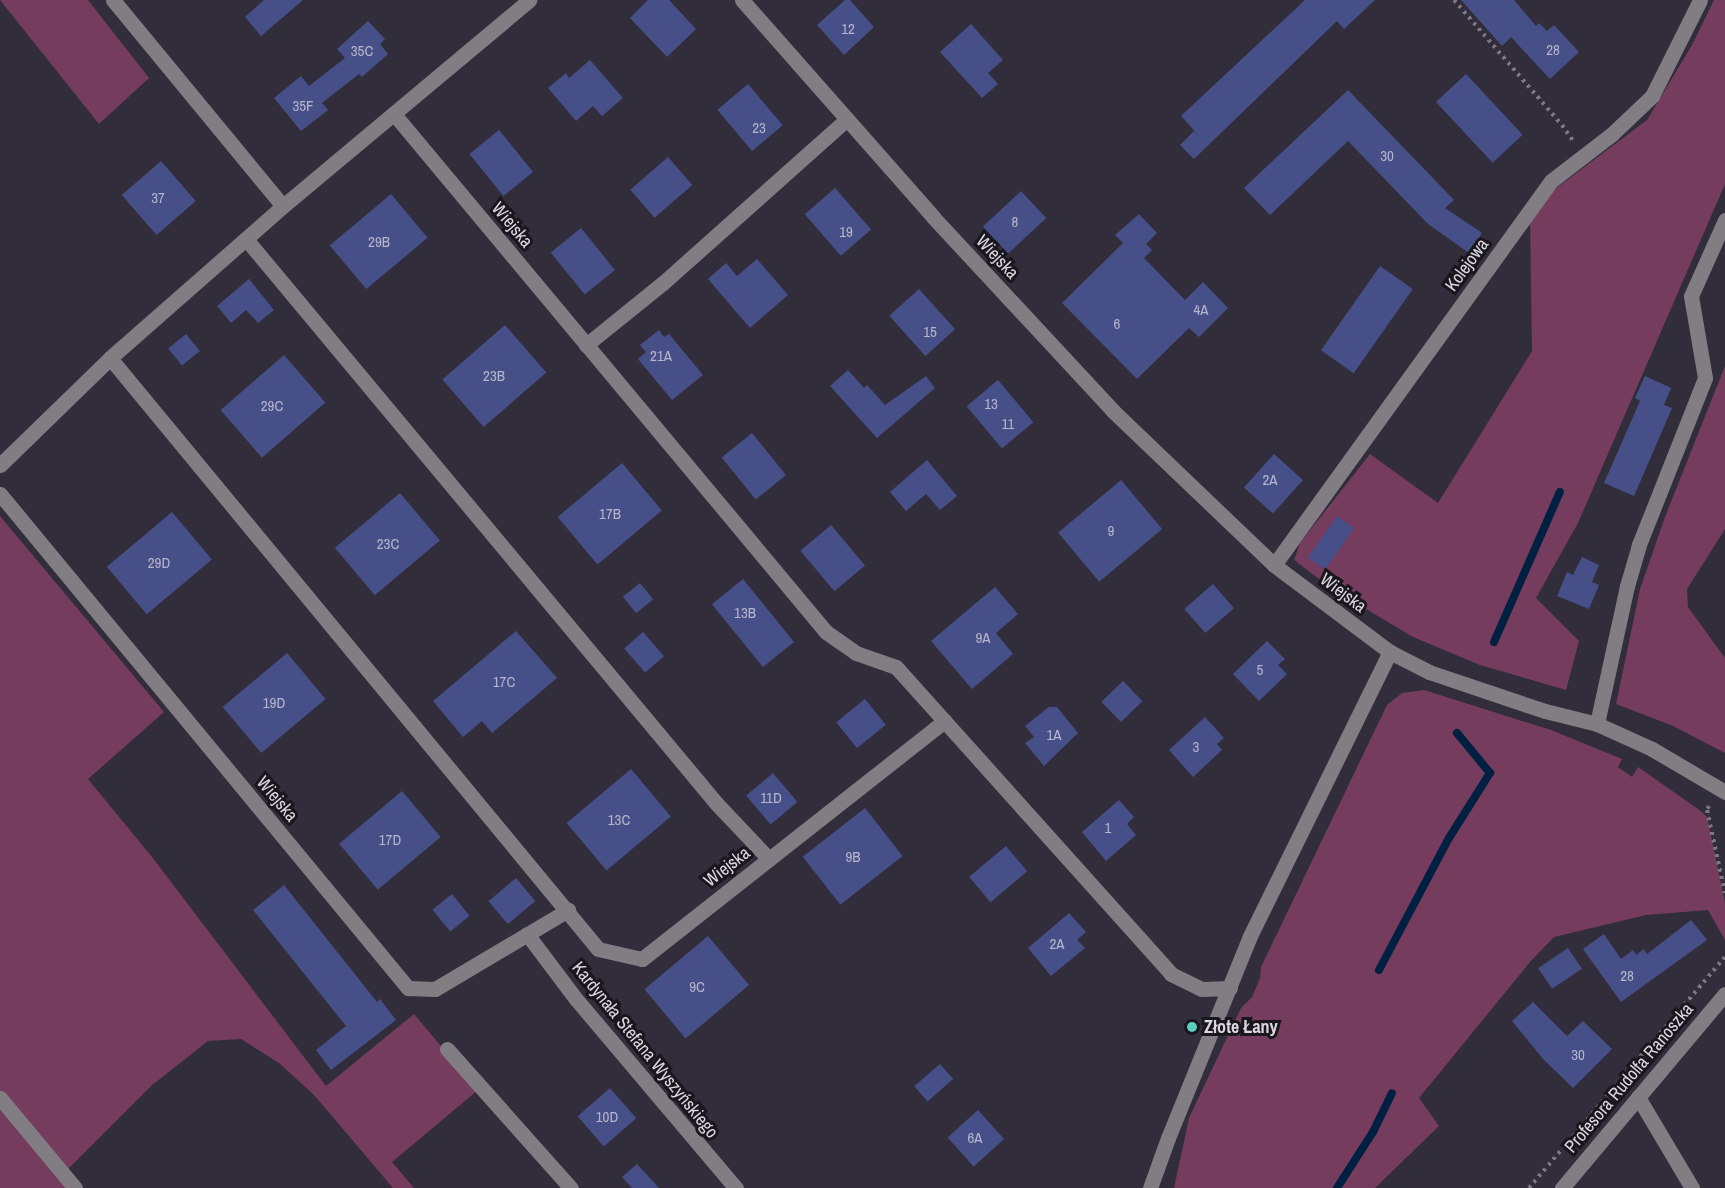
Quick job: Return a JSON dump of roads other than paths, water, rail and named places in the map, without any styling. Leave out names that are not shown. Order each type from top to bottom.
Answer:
[{"type":"street","points":[[113,0],[283,206]]},
{"type":"street","points":[[0,465],[110,358],[283,206],[529,0]]},
{"type":"street","name":"Wiejska","points":[[742,0],[933,217],[1113,411],[1274,565],[1390,652],[1429,672],[1545,711],[1597,724],[1652,749],[1722,790]]},
{"type":"street","name":"Kolejowa","points":[[1274,565],[1551,181],[1612,134],[1652,96],[1700,0]]},
{"type":"street","name":"Wiejska","points":[[394,114],[826,632],[856,653],[896,667],[1171,974],[1202,989],[1230,988]]},
{"type":"street","points":[[586,345],[664,282],[847,120]]},
{"type":"street","points":[[1597,724],[1627,586],[1639,544],[1705,378],[1691,296],[1725,220]]},
{"type":"street","name":"Wiejska","points":[[246,239],[716,803],[769,859]]},
{"type":"street","name":"Wiejska","points":[[110,358],[598,949],[642,958],[944,721]]},
{"type":"street","name":"Wiejska","points":[[0,494],[408,988],[435,989],[568,910]]},
{"type":"street","points":[[1150,1188],[1250,936],[1390,652]]},
{"type":"street","name":"Kardynała Stefana Wyszyńskiego","points":[[527,934],[584,1008],[736,1188]]},
{"type":"street","name":"Profesora Rudolfa Ranoszka","points":[[1562,1188],[1725,994]]},
{"type":"street","points":[[447,1049],[571,1188]]},
{"type":"street","points":[[1638,1097],[1692,1188]]},
{"type":"street","points":[[0,1098],[75,1188]]},
{"type":"waterway","points":[[1494,642],[1560,492]]},
{"type":"waterway","points":[[1379,970],[1449,838],[1490,773],[1457,733]]},
{"type":"waterway","points":[[1337,1188],[1373,1132],[1392,1093]]},
{"type":"place","name":"Złote Łany","points":[[1192,1027]]}]
